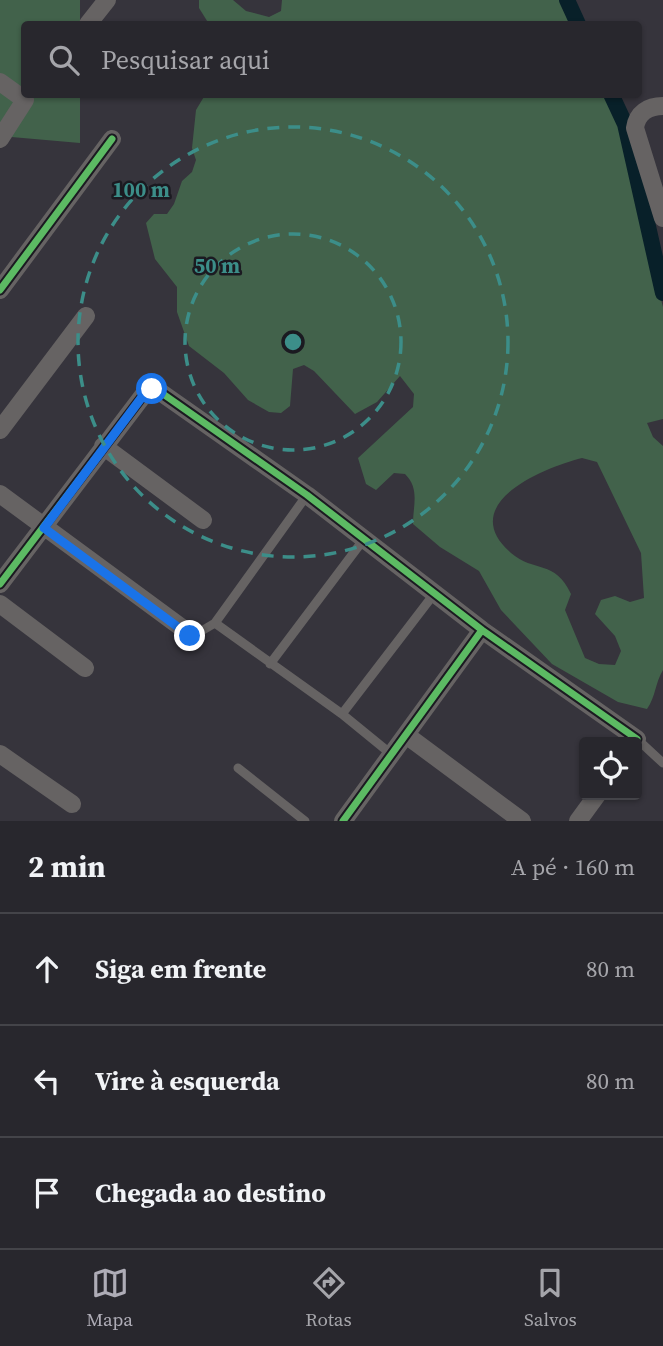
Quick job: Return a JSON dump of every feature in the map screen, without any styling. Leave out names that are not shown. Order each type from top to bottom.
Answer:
[{"type":"street","points":[[90,21],[107,0]]},
{"type":"street","points":[[0,82],[21,94]]},
{"type":"street","points":[[0,139],[26,98]]},
{"type":"street","points":[[663,106],[644,111],[638,117],[635,128],[663,218]]},
{"type":"street","points":[[0,290],[112,139]]},
{"type":"street","points":[[0,430],[86,316]]},
{"type":"street","points":[[0,584],[145,393],[156,389],[307,495],[482,631],[630,737]]},
{"type":"street","points":[[103,446],[203,520]]},
{"type":"street","points":[[0,494],[193,636]]},
{"type":"street","points":[[0,604],[85,668]]},
{"type":"street","points":[[343,821],[482,631]]},
{"type":"street","points":[[406,735],[522,821]]},
{"type":"street","points":[[0,754],[72,804]]},
{"type":"street","points":[[578,821],[593,800]]},
{"type":"lane","points":[[193,636],[215,623],[307,495]]},
{"type":"lane","points":[[270,664],[364,538]]},
{"type":"lane","points":[[342,714],[434,594]]},
{"type":"lane","points":[[215,623],[342,714],[391,754]]},
{"type":"lane","points":[[642,746],[663,763]]},
{"type":"lane","points":[[238,768],[305,821]]},
{"type":"green space","points":[[0,0],[80,0],[80,21],[21,21],[21,98],[80,98],[80,143],[0,136]]},
{"type":"green space","points":[[199,0],[233,0],[246,11],[269,17],[281,11],[282,0],[569,0],[580,21],[207,21],[199,8]]},
{"type":"green space","points":[[203,98],[608,98],[634,139],[649,182],[649,254],[663,307],[663,419],[647,423],[653,437],[663,446],[663,670],[647,709],[618,702],[552,664],[501,610],[479,571],[440,547],[413,524],[414,491],[405,474],[394,473],[376,490],[366,484],[358,458],[413,407],[414,394],[400,376],[377,402],[355,414],[314,371],[304,365],[293,369],[290,406],[281,413],[269,412],[248,400],[224,373],[189,346],[177,312],[177,287],[155,259],[146,223],[154,214],[167,214],[174,204],[182,181],[192,172],[196,160],[192,148],[196,110]],"holes":[[[582,458],[597,462],[641,553],[644,598],[630,602],[615,596],[601,600],[595,614],[615,636],[621,651],[615,665],[599,664],[585,658],[565,610],[571,594],[565,583],[551,571],[528,563],[511,553],[496,535],[493,519],[499,504],[511,491],[547,470]]]},
{"type":"waterway","points":[[567,0],[577,21]]},
{"type":"waterway","points":[[613,98],[625,124],[663,293]]},
{"type":"cycle path","points":[[0,290],[112,139]]},
{"type":"cycle path","points":[[0,584],[145,393],[156,389],[307,495],[482,630],[634,737]]},
{"type":"cycle path","points":[[343,821],[482,630]]},
{"type":"route","points":[[152,389],[145,393],[103,446],[44,528],[190,636]]}]
